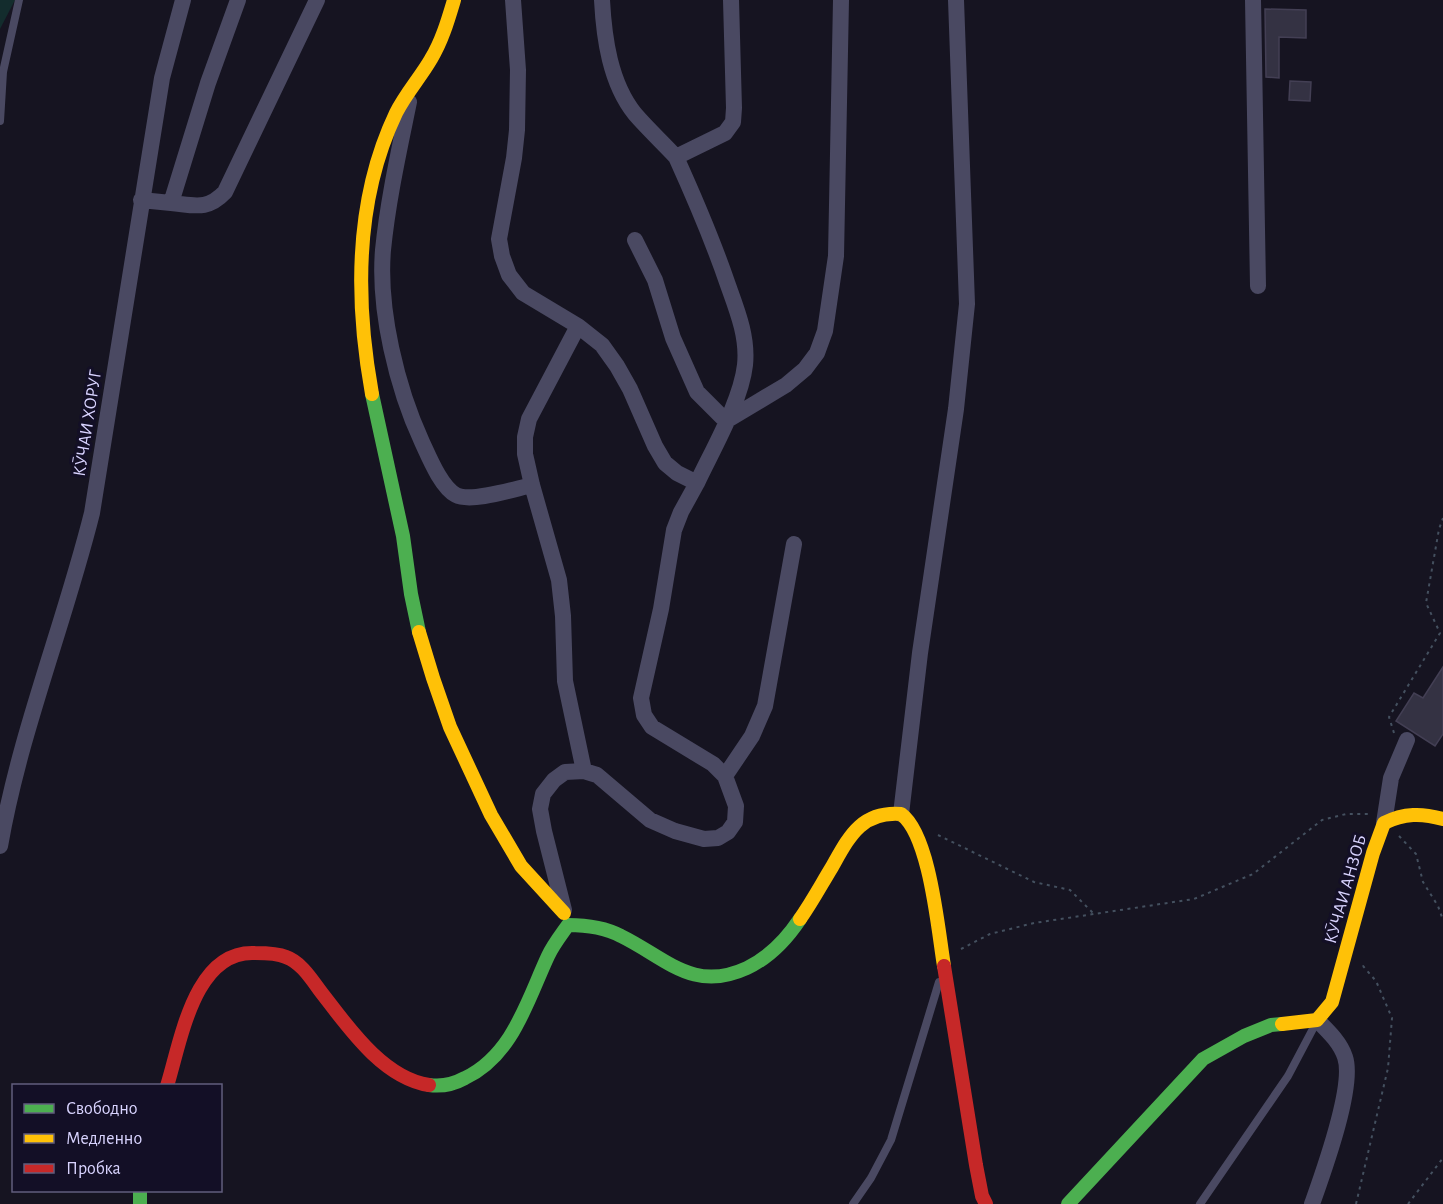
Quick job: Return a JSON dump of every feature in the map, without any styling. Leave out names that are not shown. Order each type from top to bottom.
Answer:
[{"type":"street","name":"КӮЧАИ ХОРУГ","points":[[0,846],[7,803],[82,555],[92,513],[162,78],[183,0]]},
{"type":"street","points":[[171,203],[208,83],[238,0]]},
{"type":"street","points":[[141,200],[207,206],[216,202],[225,192],[317,0]]},
{"type":"street","points":[[454,0],[446,28],[430,60],[412,83],[393,118],[374,173],[361,246],[360,291],[364,349],[371,399],[404,541],[421,637],[448,724],[499,831],[521,866],[566,919],[604,928],[627,938],[676,970],[700,976],[726,976],[766,957],[782,943],[811,902],[850,835],[867,819],[883,813],[906,818]]},
{"type":"street","points":[[513,0],[518,70],[517,130],[499,239],[509,275],[523,293],[578,326],[602,345],[630,389],[665,463],[677,474],[697,483]]},
{"type":"street","points":[[168,1084],[193,1000],[207,976],[219,963],[242,952],[288,957],[306,972],[350,1030],[387,1066],[417,1083],[436,1086],[455,1083],[474,1074],[499,1053],[520,1021],[566,919],[540,809],[543,794],[554,780],[565,772],[584,771],[597,775],[650,820],[675,831],[704,839],[718,838],[728,832],[735,822],[736,806],[724,776],[713,764],[652,727],[644,715],[641,698],[661,609],[674,530],[741,386],[745,364],[745,344],[738,312],[721,264],[676,157],[634,113],[622,93],[614,73],[607,43],[602,0]]},
{"type":"street","points":[[676,157],[725,133],[732,122],[734,108],[731,0]]},
{"type":"street","points":[[726,421],[786,385],[805,369],[817,353],[825,331],[836,256],[841,0]]},
{"type":"street","points":[[956,0],[967,273],[966,315],[956,409],[920,653],[906,818],[924,854],[945,963],[976,1165],[982,1196],[986,1204]]},
{"type":"street","points":[[1253,0],[1258,286]]},
{"type":"street","points":[[412,83],[390,191],[383,252],[387,326],[405,398],[427,452],[446,487],[456,495],[467,499],[532,485]]},
{"type":"street","points":[[635,240],[655,280],[673,338],[697,392],[726,421]]},
{"type":"street","points":[[578,326],[529,419],[525,436],[525,454],[559,580],[563,616],[565,681],[584,771]]},
{"type":"street","points":[[724,776],[752,736],[765,706],[794,544]]},
{"type":"street","points":[[1384,823],[1391,778],[1405,746]]},
{"type":"street","name":"КӮЧАИ АНЗОБ","points":[[1317,1020],[1332,1002],[1373,852],[1384,823],[1394,817],[1411,814],[1426,813],[1443,819]]},
{"type":"street","points":[[1068,1204],[1203,1059],[1244,1036],[1271,1025],[1317,1020],[1335,1038],[1345,1058],[1347,1081],[1330,1154],[1312,1204]]},
{"type":"lane","points":[[0,121],[3,72],[19,0]]},
{"type":"lane","points":[[853,1204],[871,1178],[891,1140],[945,963]]},
{"type":"lane","points":[[1200,1204],[1288,1076],[1317,1020]]},
{"type":"path","points":[[1405,746],[1389,717],[1440,633],[1426,603],[1443,518]]},
{"type":"path","points":[[945,963],[960,950],[990,934],[1034,923],[1194,899],[1253,874],[1322,820],[1346,814],[1366,813],[1398,834],[1416,854],[1423,882],[1438,906],[1443,920]]},
{"type":"path","points":[[906,818],[1034,882],[1070,890],[1094,914]]},
{"type":"path","points":[[1343,962],[1363,966],[1376,981],[1392,1018],[1389,1068],[1356,1204]]},
{"type":"path","points":[[1408,1204],[1443,1158]]},
{"type":"green space","points":[[0,0],[15,0],[0,29]]},
{"type":"building","points":[[1265,9],[1306,10],[1306,38],[1279,37],[1279,78],[1266,77]]},
{"type":"building","points":[[1290,81],[1311,82],[1310,101],[1289,100]]},
{"type":"building","points":[[1443,667],[1443,734],[1435,746],[1396,721],[1414,693],[1423,698]]},
{"type":"traffic: fast","points":[[372,394],[403,536],[419,632]]},
{"type":"traffic: fast","points":[[429,1085],[443,1085],[461,1080],[495,1056],[517,1025],[550,952],[568,925],[608,930],[681,970],[711,977],[728,975],[763,959],[783,941],[800,919]]},
{"type":"traffic: fast","points":[[1068,1204],[1203,1059],[1244,1036],[1271,1025],[1282,1024]]},
{"type":"traffic: fast","points":[[140,1192],[140,1204]]},
{"type":"traffic: slow","points":[[372,394],[366,359],[361,287],[365,216],[372,181],[382,146],[396,113],[435,52],[454,0]]},
{"type":"traffic: slow","points":[[419,632],[450,727],[491,815],[521,866],[564,913]]},
{"type":"traffic: slow","points":[[800,919],[844,846],[858,828],[876,817],[901,814],[911,825],[926,862],[944,966]]},
{"type":"traffic: slow","points":[[1282,1024],[1317,1020],[1332,1002],[1373,853],[1384,823],[1413,815],[1443,819]]},
{"type":"traffic: jam","points":[[168,1084],[185,1023],[204,982],[217,966],[234,956],[267,953],[279,955],[297,963],[355,1035],[382,1062],[412,1080],[429,1085]]},
{"type":"traffic: jam","points":[[944,966],[976,1165],[982,1196],[986,1204]]}]
